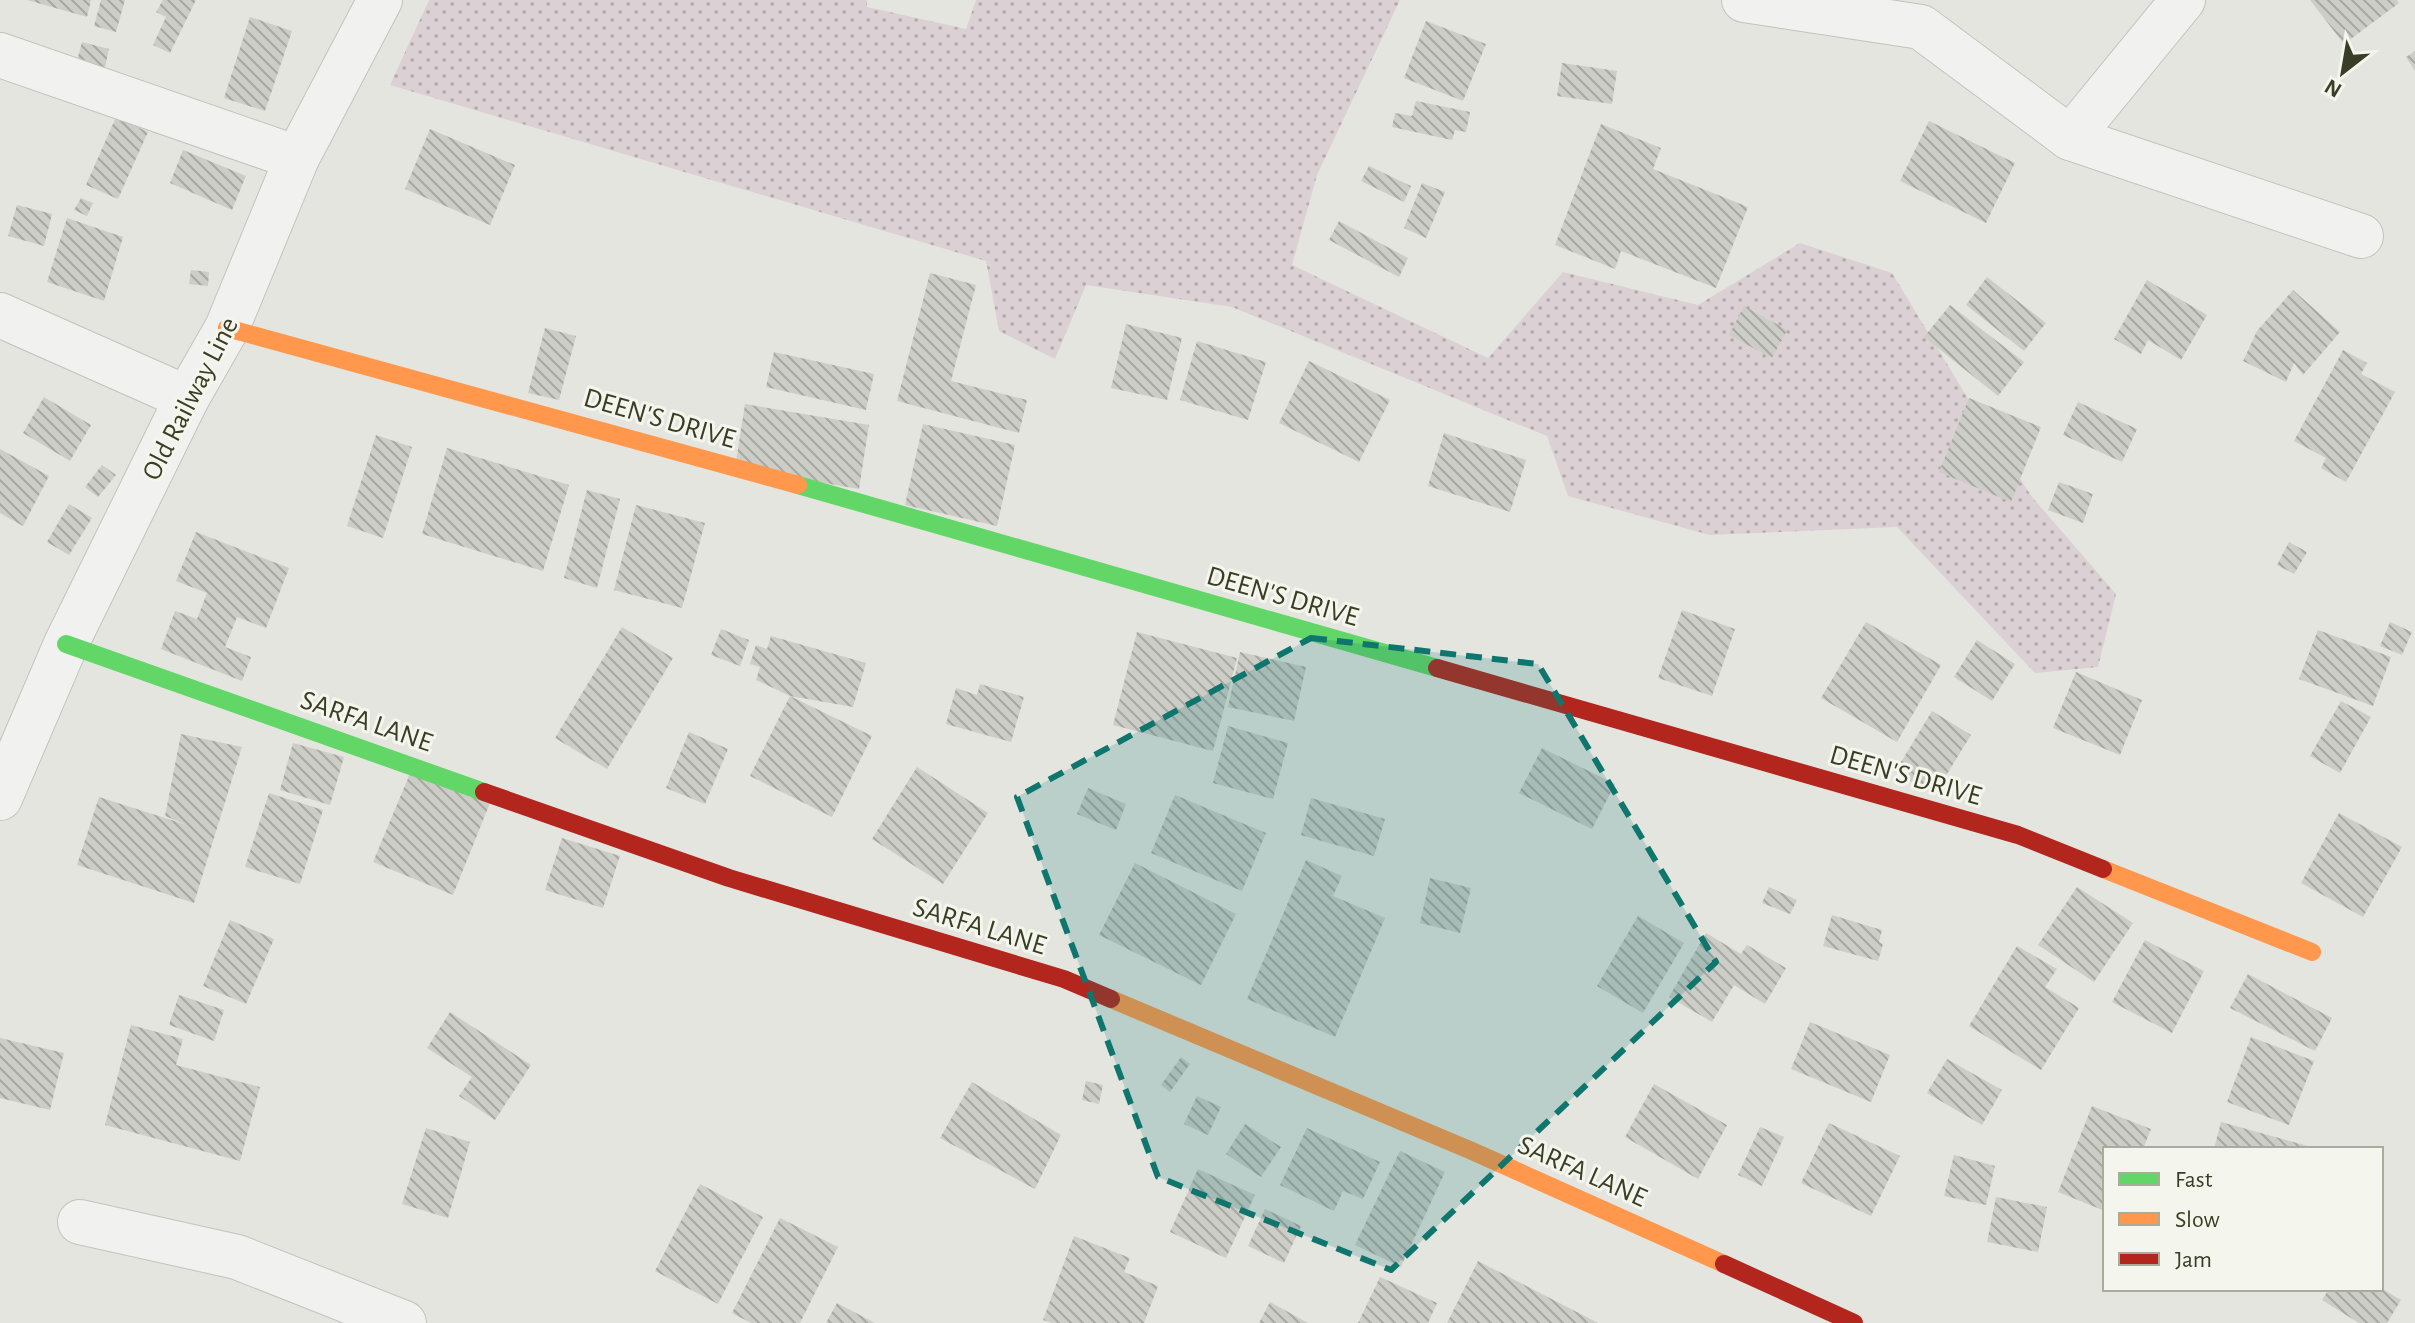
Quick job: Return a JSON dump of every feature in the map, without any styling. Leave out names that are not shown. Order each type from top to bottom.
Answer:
[{"type":"street","name":"Old Railway Line","points":[[0,798],[66,644],[187,398],[227,328],[297,158],[380,0]]},
{"type":"street","points":[[1744,0],[1921,27],[2070,138],[2361,236]]},
{"type":"street","points":[[2070,138],[2183,0]]},
{"type":"street","points":[[0,55],[297,158]]},
{"type":"street","points":[[0,315],[187,398]]},
{"type":"street","name":"DEEN'S DRIVE","points":[[227,328],[641,440],[2018,835],[2312,952]]},
{"type":"street","name":"SARFA LANE","points":[[66,644],[729,878],[1064,979],[1472,1151],[1832,1319]]},
{"type":"street","points":[[80,1222],[237,1257],[404,1323]]},
{"type":"highlighted area","points":[[1311,638],[1538,664],[1716,962],[1391,1270],[1158,1177],[1017,797]]},
{"type":"shaded area","points":[[429,0],[867,0],[867,7],[966,29],[976,0],[1400,0],[1317,175],[1292,265],[1488,358],[1563,272],[1698,305],[1800,243],[1892,273],[2032,497],[2116,594],[2098,667],[2035,673],[1897,527],[1710,535],[1568,496],[1547,436],[1232,307],[1086,285],[1055,359],[999,331],[986,261],[390,85]]},
{"type":"building","points":[[27,0],[91,0],[87,17]]},
{"type":"building","points":[[101,0],[125,0],[116,32],[94,26]]},
{"type":"building","points":[[163,0],[196,0],[170,53],[153,45],[166,17],[156,12]]},
{"type":"building","points":[[2310,0],[2397,0],[2399,3],[2344,44]]},
{"type":"building","points":[[250,17],[292,31],[265,111],[224,98]]},
{"type":"building","points":[[1426,21],[1486,44],[1463,101],[1404,78]]},
{"type":"building","points":[[82,42],[109,49],[103,76],[75,68]]},
{"type":"building","points":[[2415,51],[2415,71],[2406,57]]},
{"type":"building","points":[[1562,63],[1617,71],[1612,104],[1557,96]]},
{"type":"building","points":[[1416,101],[1470,112],[1466,132],[1455,130],[1452,140],[1392,127],[1395,113],[1412,116]]},
{"type":"building","points":[[116,117],[148,132],[118,199],[86,185]]},
{"type":"building","points":[[1929,121],[2015,163],[1986,223],[1900,181]]},
{"type":"building","points":[[1601,124],[1661,148],[1653,169],[1748,207],[1716,288],[1621,251],[1615,269],[1555,245]]},
{"type":"building","points":[[430,129],[515,165],[490,225],[405,189]]},
{"type":"building","points":[[183,150],[246,176],[232,210],[170,183]]},
{"type":"building","points":[[1369,166],[1411,186],[1404,202],[1361,181]]},
{"type":"building","points":[[1422,183],[1445,192],[1426,238],[1404,228]]},
{"type":"building","points":[[81,198],[93,203],[87,216],[74,210]]},
{"type":"building","points":[[17,205],[52,214],[44,246],[8,236]]},
{"type":"building","points":[[67,218],[123,237],[104,301],[47,282]]},
{"type":"building","points":[[1339,221],[1408,258],[1399,277],[1329,240]]},
{"type":"building","points":[[191,270],[209,272],[208,286],[189,284]]},
{"type":"building","points":[[930,273],[976,285],[951,381],[1027,400],[1019,433],[897,401]]},
{"type":"building","points":[[1987,277],[2046,323],[2024,351],[1966,305]]},
{"type":"building","points":[[2147,280],[2207,315],[2181,360],[2148,340],[2141,354],[2114,339]]},
{"type":"building","points":[[2293,290],[2340,332],[2303,375],[2294,363],[2286,382],[2243,361],[2257,331]]},
{"type":"building","points":[[1950,305],[2024,362],[1998,396],[1924,337]]},
{"type":"building","points":[[1744,306],[1787,330],[1772,358],[1729,335]]},
{"type":"building","points":[[1126,324],[1182,338],[1167,400],[1111,388]]},
{"type":"building","points":[[545,328],[576,336],[559,400],[528,393]]},
{"type":"building","points":[[1197,341],[1266,362],[1248,420],[1180,400]]},
{"type":"building","points":[[2343,350],[2367,363],[2361,374],[2395,392],[2346,482],[2321,468],[2326,458],[2294,441]]},
{"type":"building","points":[[774,352],[874,374],[866,410],[766,387]]},
{"type":"building","points":[[1309,361],[1390,400],[1359,462],[1279,423]]},
{"type":"building","points":[[44,397],[91,425],[70,461],[23,433]]},
{"type":"building","points":[[1969,398],[2041,427],[2011,502],[1939,472]]},
{"type":"building","points":[[2078,402],[2137,429],[2122,462],[2063,435]]},
{"type":"building","points":[[745,404],[869,425],[859,489],[735,468]]},
{"type":"building","points":[[923,424],[1015,445],[997,526],[905,505]]},
{"type":"building","points":[[1444,433],[1526,460],[1510,512],[1428,486]]},
{"type":"building","points":[[376,435],[412,447],[383,538],[347,526]]},
{"type":"building","points":[[447,448],[569,485],[543,571],[422,534]]},
{"type":"building","points":[[0,449],[49,476],[23,526],[0,513]]},
{"type":"building","points":[[102,465],[116,475],[98,497],[85,487]]},
{"type":"building","points":[[2059,482],[2093,494],[2083,523],[2048,510]]},
{"type":"building","points":[[587,490],[620,499],[597,588],[564,578]]},
{"type":"building","points":[[69,504],[92,518],[69,555],[47,542]]},
{"type":"building","points":[[636,505],[705,523],[682,608],[614,590]]},
{"type":"building","points":[[196,532],[289,568],[266,628],[237,617],[225,647],[251,657],[242,681],[161,649],[175,611],[197,619],[207,593],[176,581]]},
{"type":"building","points":[[2289,542],[2307,552],[2294,574],[2277,565]]},
{"type":"building","points":[[1682,610],[1735,629],[1712,696],[1658,678]]},
{"type":"building","points":[[1866,622],[1941,665],[1897,742],[1821,698]]},
{"type":"building","points":[[2390,622],[2412,632],[2402,655],[2380,646]]},
{"type":"building","points":[[622,627],[673,658],[607,769],[555,738]]},
{"type":"building","points":[[721,629],[749,640],[740,666],[711,655]]},
{"type":"building","points":[[2318,630],[2391,657],[2373,706],[2299,679]]},
{"type":"building","points":[[1137,632],[1237,658],[1213,751],[1113,725]]},
{"type":"building","points":[[771,636],[866,663],[853,707],[790,696],[756,680],[760,667],[750,664],[756,645],[767,649]]},
{"type":"building","points":[[1977,640],[2015,664],[1992,701],[1954,677]]},
{"type":"building","points":[[1240,652],[1306,667],[1294,721],[1228,707]]},
{"type":"building","points":[[2076,672],[2142,700],[2120,755],[2053,728]]},
{"type":"building","points":[[980,684],[1024,697],[1011,742],[946,724],[956,688],[977,695]]},
{"type":"building","points":[[790,696],[872,736],[832,817],[750,776]]},
{"type":"building","points":[[2341,701],[2371,717],[2340,773],[2310,756]]},
{"type":"building","points":[[1932,711],[1971,735],[1934,795],[1895,772]]},
{"type":"building","points":[[1228,726],[1288,743],[1273,799],[1213,783]]},
{"type":"building","points":[[689,732],[728,749],[705,804],[666,788]]},
{"type":"building","points":[[181,734],[242,747],[194,903],[77,865],[99,797],[187,825],[165,816]]},
{"type":"building","points":[[293,743],[344,757],[330,805],[280,790]]},
{"type":"building","points":[[1542,748],[1615,784],[1592,829],[1519,793]]},
{"type":"building","points":[[917,767],[988,813],[943,884],[872,839]]},
{"type":"building","points":[[411,771],[490,803],[453,895],[373,862]]},
{"type":"building","points":[[1088,788],[1126,804],[1116,830],[1077,814]]},
{"type":"building","points":[[269,793],[323,810],[300,884],[245,867]]},
{"type":"building","points":[[1175,795],[1266,833],[1242,891],[1151,853]]},
{"type":"building","points":[[1311,798],[1385,819],[1374,856],[1301,835]]},
{"type":"building","points":[[2339,813],[2402,847],[2363,917],[2301,883]]},
{"type":"building","points":[[562,838],[620,856],[603,908],[545,890]]},
{"type":"building","points":[[1306,860],[1342,876],[1333,896],[1385,918],[1335,1037],[1247,999]]},
{"type":"building","points":[[1135,863],[1236,914],[1201,985],[1099,935]]},
{"type":"building","points":[[1430,878],[1471,888],[1460,933],[1420,923]]},
{"type":"building","points":[[1769,887],[1797,900],[1790,914],[1762,903]]},
{"type":"building","points":[[2077,887],[2133,923],[2094,982],[2038,945]]},
{"type":"building","points":[[1832,915],[1882,930],[1879,942],[1883,944],[1878,961],[1823,946]]},
{"type":"building","points":[[1638,916],[1684,943],[1643,1013],[1597,986]]},
{"type":"building","points":[[230,920],[274,939],[246,1004],[203,986]]},
{"type":"building","points":[[1706,933],[1741,954],[1747,945],[1786,968],[1765,1004],[1734,985],[1712,1022],[1669,997]]},
{"type":"building","points":[[2145,940],[2204,971],[2172,1033],[2112,1002]]},
{"type":"building","points":[[2017,946],[2057,969],[2045,987],[2079,1008],[2041,1070],[1969,1026]]},
{"type":"building","points":[[2248,974],[2332,1018],[2315,1051],[2230,1008]]},
{"type":"building","points":[[179,995],[224,1010],[214,1041],[169,1025]]},
{"type":"building","points":[[450,1012],[531,1065],[495,1120],[459,1096],[472,1077],[427,1048]]},
{"type":"building","points":[[1810,1022],[1890,1055],[1871,1102],[1791,1069]]},
{"type":"building","points":[[131,1025],[183,1039],[176,1065],[260,1087],[240,1161],[105,1125]]},
{"type":"building","points":[[2251,1037],[2314,1061],[2289,1125],[2227,1102]]},
{"type":"building","points":[[0,1038],[64,1053],[50,1110],[0,1098]]},
{"type":"building","points":[[1181,1057],[1190,1064],[1170,1092],[1161,1085]]},
{"type":"building","points":[[1947,1059],[2002,1090],[1982,1125],[1927,1093]]},
{"type":"building","points":[[1086,1081],[1103,1085],[1099,1104],[1082,1100]]},
{"type":"building","points":[[972,1082],[1061,1135],[1035,1189],[940,1138]]},
{"type":"building","points":[[1654,1084],[1727,1125],[1698,1179],[1625,1137]]},
{"type":"building","points":[[1197,1096],[1221,1107],[1208,1135],[1184,1124]]},
{"type":"building","points":[[2092,1106],[2151,1129],[2144,1147],[2103,1147],[2103,1210],[2058,1192]]},
{"type":"building","points":[[2221,1122],[2311,1147],[2215,1147]]},
{"type":"building","points":[[1829,1123],[1900,1156],[1871,1216],[1801,1183]]},
{"type":"building","points":[[1245,1124],[1281,1147],[1261,1177],[1226,1154]]},
{"type":"building","points":[[1760,1127],[1784,1137],[1762,1186],[1738,1175]]},
{"type":"building","points":[[426,1128],[470,1142],[448,1218],[402,1204]]},
{"type":"building","points":[[1307,1128],[1380,1162],[1363,1199],[1343,1191],[1334,1211],[1280,1185]]},
{"type":"building","points":[[1400,1151],[1445,1172],[1401,1267],[1355,1245]]},
{"type":"building","points":[[1954,1155],[1995,1166],[1986,1205],[1944,1196]]},
{"type":"building","points":[[1198,1169],[1255,1195],[1226,1258],[1170,1232]]},
{"type":"building","points":[[700,1184],[763,1217],[718,1304],[655,1271]]},
{"type":"building","points":[[1996,1197],[2047,1207],[2038,1252],[1987,1242]]},
{"type":"building","points":[[1265,1209],[1301,1226],[1284,1263],[1248,1246]]},
{"type":"building","points":[[780,1218],[838,1247],[800,1323],[751,1323],[732,1313]]},
{"type":"building","points":[[1074,1236],[1130,1258],[1124,1272],[1158,1286],[1144,1323],[1052,1323],[1043,1320]]},
{"type":"building","points":[[1478,1261],[1598,1323],[1447,1323]]},
{"type":"building","points":[[1380,1277],[1437,1303],[1428,1323],[1358,1323]]},
{"type":"building","points":[[2383,1289],[2401,1300],[2387,1323],[2359,1323],[2322,1300],[2328,1291]]},
{"type":"building","points":[[1270,1302],[1308,1323],[1259,1323]]},
{"type":"building","points":[[837,1303],[875,1323],[826,1323]]},
{"type":"traffic: fast","points":[[798,485],[1437,668]]},
{"type":"traffic: fast","points":[[66,644],[484,792]]},
{"type":"traffic: slow","points":[[227,328],[798,485]]},
{"type":"traffic: slow","points":[[2103,869],[2312,952]]},
{"type":"traffic: slow","points":[[1111,999],[1472,1151],[1724,1264]]},
{"type":"traffic: jam","points":[[1437,668],[2018,835],[2103,869]]},
{"type":"traffic: jam","points":[[484,792],[729,878],[1064,979],[1111,999]]},
{"type":"traffic: jam","points":[[1724,1264],[1854,1323]]}]
